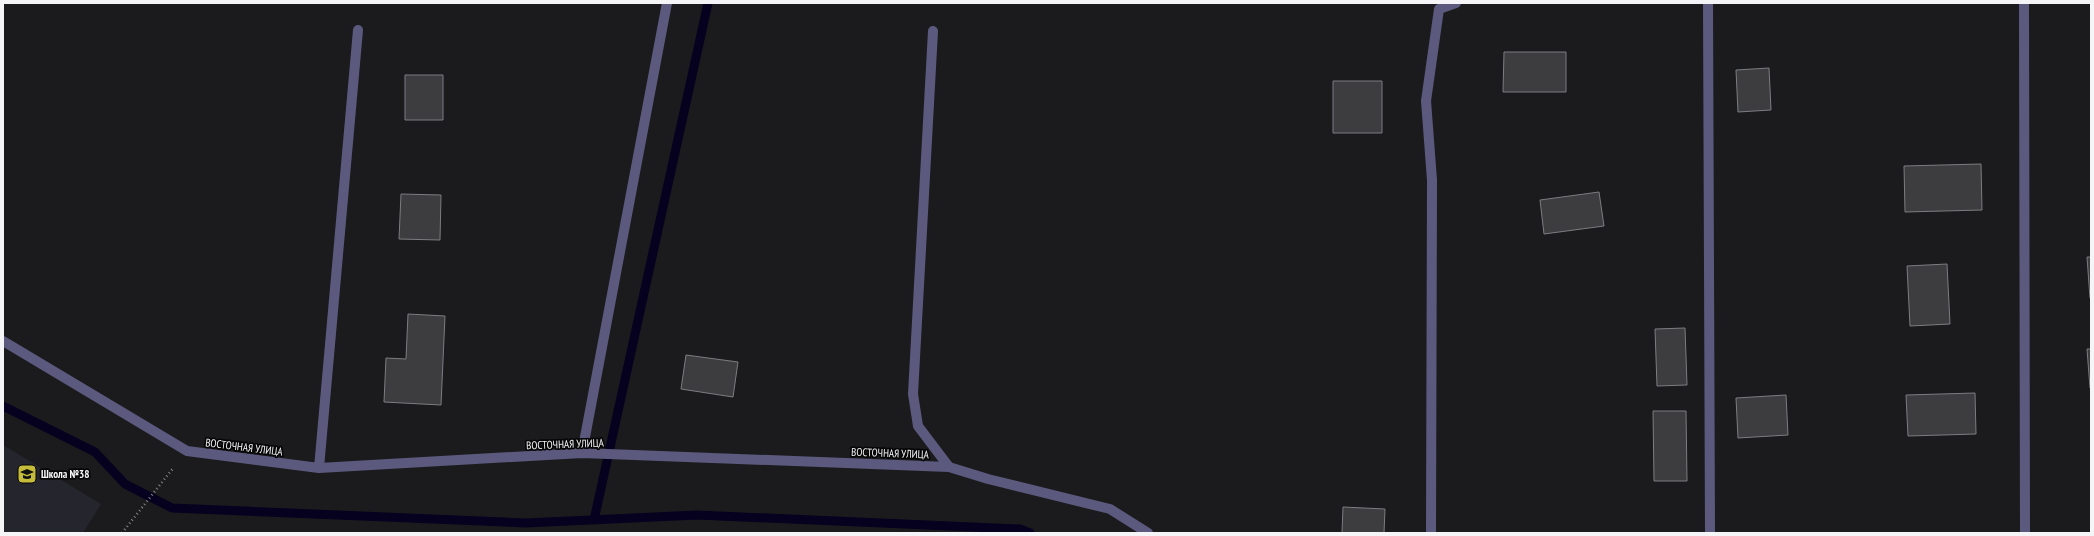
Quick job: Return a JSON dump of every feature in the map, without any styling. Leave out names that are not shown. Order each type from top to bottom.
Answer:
[{"type":"street","points":[[582,453],[667,3]]},
{"type":"street","points":[[1431,533],[1432,180],[1426,101],[1439,9],[1456,3]]},
{"type":"street","points":[[1708,3],[1710,533]]},
{"type":"street","points":[[2024,3],[2025,533]]},
{"type":"street","points":[[319,468],[358,30]]},
{"type":"street","points":[[934,31],[913,394],[918,426],[949,467]]},
{"type":"street","name":"ВОСТОЧНАЯ УЛИЦА","points":[[3,341],[187,451],[319,468],[582,453],[949,467],[988,479],[1110,509],[1148,533]]},
{"type":"path","points":[[122,533],[163,481]]},
{"type":"shaded area","name":"Школа №38","points":[[3,445],[101,504],[83,533],[3,533]]},
{"type":"building","points":[[1504,52],[1566,52],[1566,92],[1503,92]]},
{"type":"building","points":[[1769,68],[1771,110],[1738,112],[1736,70]]},
{"type":"building","points":[[405,75],[443,75],[443,120],[405,120]]},
{"type":"building","points":[[1333,81],[1382,81],[1382,133],[1333,133]]},
{"type":"building","points":[[1981,164],[1982,210],[1905,212],[1904,166]]},
{"type":"building","points":[[1599,192],[1604,226],[1544,234],[1540,200]]},
{"type":"building","points":[[401,194],[441,195],[440,240],[399,239]]},
{"type":"building","points":[[2087,257],[2091,257],[2091,298],[2090,298]]},
{"type":"building","points":[[1947,264],[1950,324],[1910,326],[1907,266]]},
{"type":"building","points":[[408,314],[445,316],[441,405],[384,402],[386,358],[406,359]]},
{"type":"building","points":[[1685,328],[1687,385],[1657,386],[1655,329]]},
{"type":"building","points":[[2087,349],[2091,349],[2091,388],[2090,388]]},
{"type":"building","points":[[686,355],[738,362],[733,397],[681,389]]},
{"type":"building","points":[[1975,393],[1976,434],[1908,436],[1906,395]]},
{"type":"building","points":[[1786,395],[1788,435],[1738,438],[1736,398]]},
{"type":"building","points":[[1653,411],[1686,411],[1687,481],[1654,481]]},
{"type":"building","points":[[1343,507],[1385,509],[1384,533],[1342,533]]},
{"type":"waterway","points":[[594,520],[708,3]]},
{"type":"waterway","points":[[3,406],[95,452],[125,484],[172,508],[526,523],[697,515],[1020,529],[1030,533]]},
{"type":"place","name":"Школа №38","points":[[27,474]]}]
